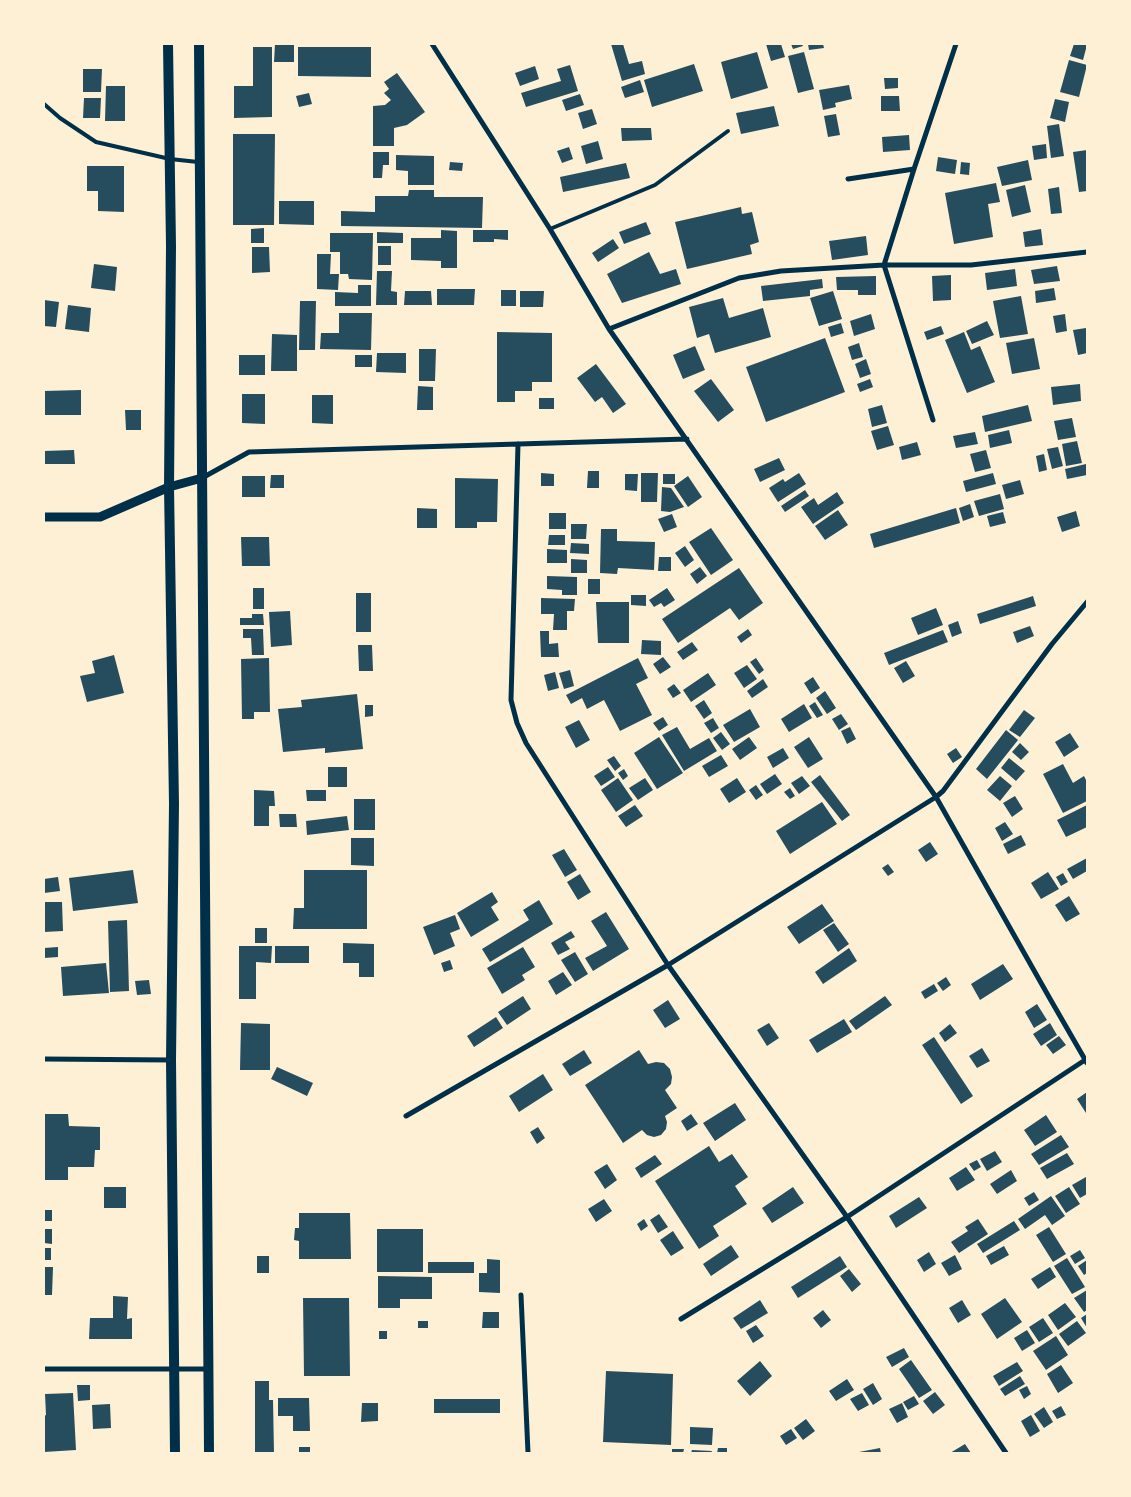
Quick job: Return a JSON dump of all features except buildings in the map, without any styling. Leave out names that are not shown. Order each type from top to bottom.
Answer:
[{"type":"main road","points":[[168,44],[171,246],[169,487],[174,804],[170,1060],[175,1453]]},
{"type":"main road","points":[[199,44],[209,1453]]},
{"type":"street","points":[[432,44],[550,229],[609,329],[936,798],[1086,1061],[847,1217],[681,1318]]},
{"type":"street","points":[[933,420],[884,265],[956,44]]},
{"type":"street","points":[[848,179],[914,169]]},
{"type":"street","points":[[609,329],[738,278],[781,271],[884,265],[971,265],[1087,252]]},
{"type":"street","points":[[44,517],[100,518],[169,487],[202,478],[249,452],[687,439]]},
{"type":"street","points":[[518,444],[511,700],[517,723],[526,743],[668,965],[847,1217],[1006,1453]]},
{"type":"street","points":[[406,1116],[668,965],[936,798],[1052,644],[1087,602]]},
{"type":"street","points":[[44,1059],[170,1060]]},
{"type":"street","points":[[521,1295],[528,1453]]},
{"type":"street","points":[[44,1369],[208,1369]]},
{"type":"lane","points":[[44,104],[60,118],[96,142],[170,159],[200,162]]},
{"type":"lane","points":[[550,229],[655,185],[728,131]]}]
